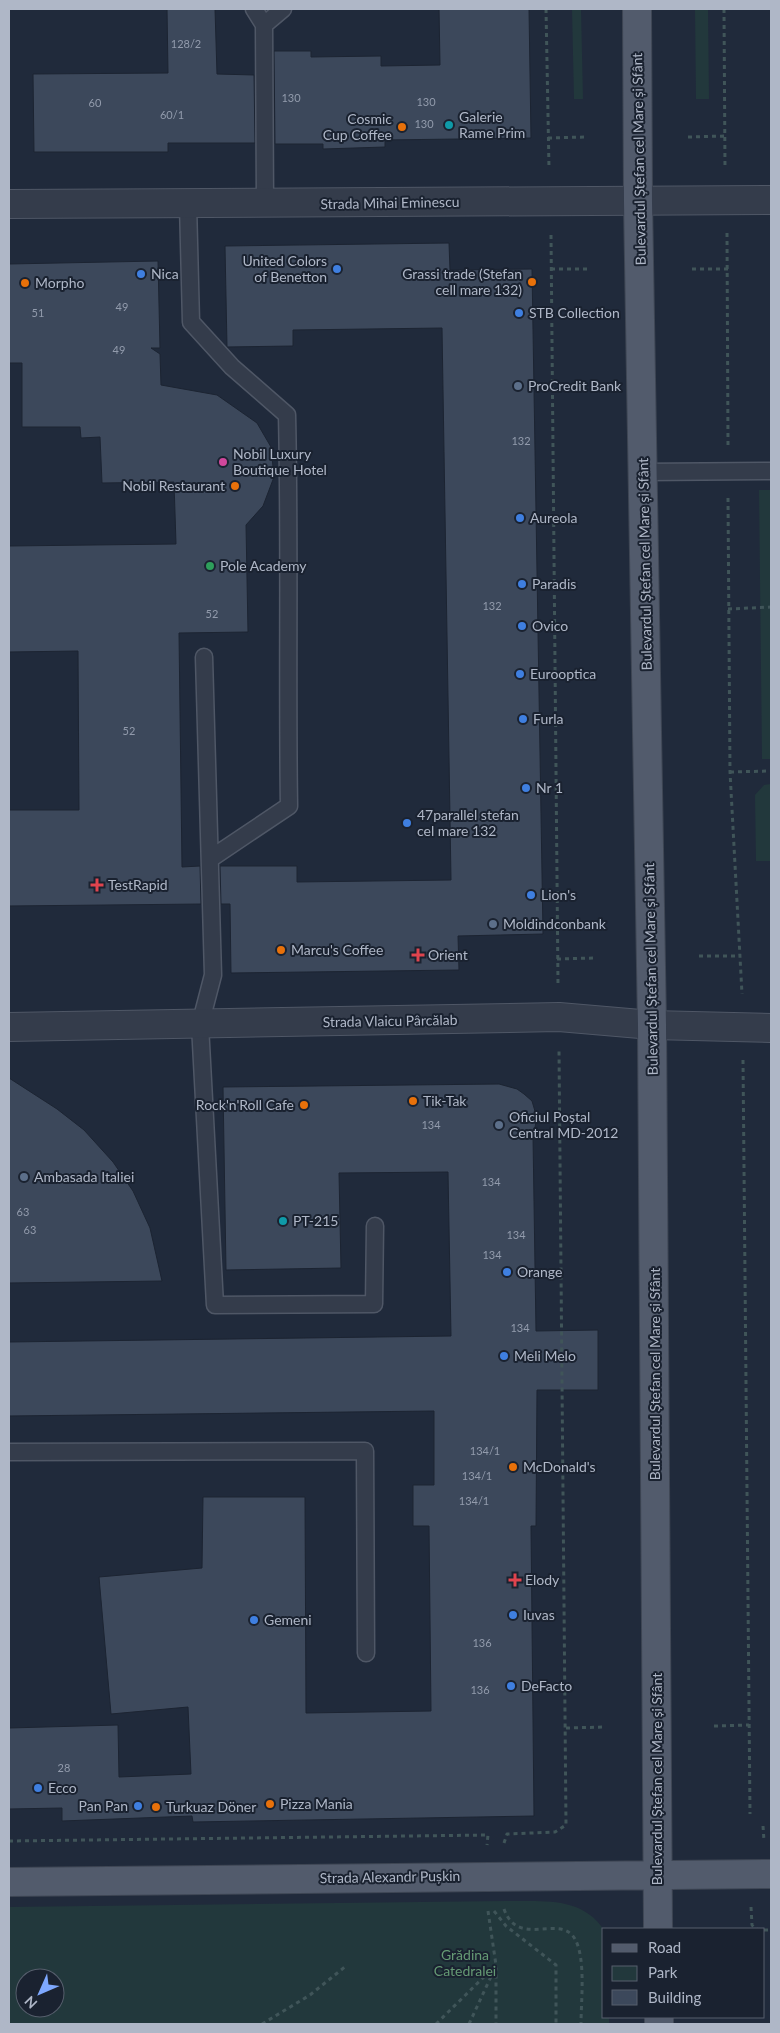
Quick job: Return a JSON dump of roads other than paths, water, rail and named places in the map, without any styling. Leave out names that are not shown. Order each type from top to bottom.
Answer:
[{"type":"main road","name":"Bulevardul Ștefan cel Mare și Sfânt","points":[[637,9],[638,202],[652,1025],[658,1928]]},
{"type":"main road","name":"Strada Alexandr Pușkin","points":[[9,1882],[771,1874]]},
{"type":"street","name":"Strada Mihai Eminescu","points":[[9,204],[771,200]]},
{"type":"street","name":"Strada Vlaicu Pârcălab","points":[[9,1027],[559,1018],[652,1025],[771,1028]]},
{"type":"lane","points":[[254,9],[264,25],[266,204]]},
{"type":"lane","points":[[264,25],[283,9]]},
{"type":"lane","points":[[188,204],[191,322],[232,366],[287,415],[289,509],[287,653],[289,806],[210,859]]},
{"type":"lane","points":[[643,472],[771,472]]},
{"type":"lane","points":[[204,657],[213,975],[200,1025],[215,1305],[374,1304],[375,1226]]},
{"type":"lane","points":[[9,1452],[365,1451],[366,1653]]},
{"type":"place","name":"Galerie Rame Prim","points":[[449,125]]},
{"type":"place","name":"Cosmic Cup Coffee","points":[[402,127]]},
{"type":"place","name":"United Colors of Benetton","points":[[337,269]]},
{"type":"place","name":"Nica","points":[[141,274]]},
{"type":"place","name":"Grassi trade (Stefan cell mare 132)","points":[[532,282]]},
{"type":"place","name":"Morpho","points":[[25,283]]},
{"type":"place","name":"STB Collection","points":[[519,313]]},
{"type":"place","name":"ProCredit Bank","points":[[518,386]]},
{"type":"place","name":"Nobil Luxury Boutique Hotel","points":[[223,462]]},
{"type":"place","name":"Nobil Restaurant","points":[[235,486]]},
{"type":"place","name":"Aureola","points":[[520,518]]},
{"type":"place","name":"Pole Academy","points":[[210,566]]},
{"type":"place","name":"Paradis","points":[[522,584]]},
{"type":"place","name":"Ovico","points":[[522,626]]},
{"type":"place","name":"Eurooptica","points":[[520,674]]},
{"type":"place","name":"Furla","points":[[523,719]]},
{"type":"place","name":"Nr 1","points":[[526,788]]},
{"type":"place","name":"47parallel stefan cel mare 132","points":[[407,823]]},
{"type":"place","name":"TestRapid","points":[[97,885]]},
{"type":"place","name":"Lion's","points":[[531,895]]},
{"type":"place","name":"Moldindconbank","points":[[493,924]]},
{"type":"place","name":"Marcu's Coffee","points":[[281,950]]},
{"type":"place","name":"Orient","points":[[418,955]]},
{"type":"place","name":"Tik-Tak","points":[[413,1101]]},
{"type":"place","name":"Rock'n'Roll Cafe","points":[[304,1105]]},
{"type":"place","name":"Oficiul Poștal Central MD-2012","points":[[499,1125]]},
{"type":"place","name":"Ambasada Italiei","points":[[24,1177]]},
{"type":"place","name":"PT-215","points":[[283,1221]]},
{"type":"place","name":"Orange","points":[[507,1272]]},
{"type":"place","name":"Meli Melo","points":[[504,1356]]},
{"type":"place","name":"McDonald's","points":[[513,1467]]},
{"type":"place","name":"Elody","points":[[515,1580]]},
{"type":"place","name":"Iuvas","points":[[513,1615]]},
{"type":"place","name":"Gemeni","points":[[254,1620]]},
{"type":"place","name":"DeFacto","points":[[511,1686]]},
{"type":"place","name":"Ecco","points":[[38,1788]]},
{"type":"place","name":"Pizza Mania","points":[[270,1804]]},
{"type":"place","name":"Pan Pan","points":[[138,1806]]},
{"type":"place","name":"Turkuaz Döner","points":[[156,1807]]},
{"type":"park label","name":"Grădina Catedralei","points":[[465,1964]]}]
